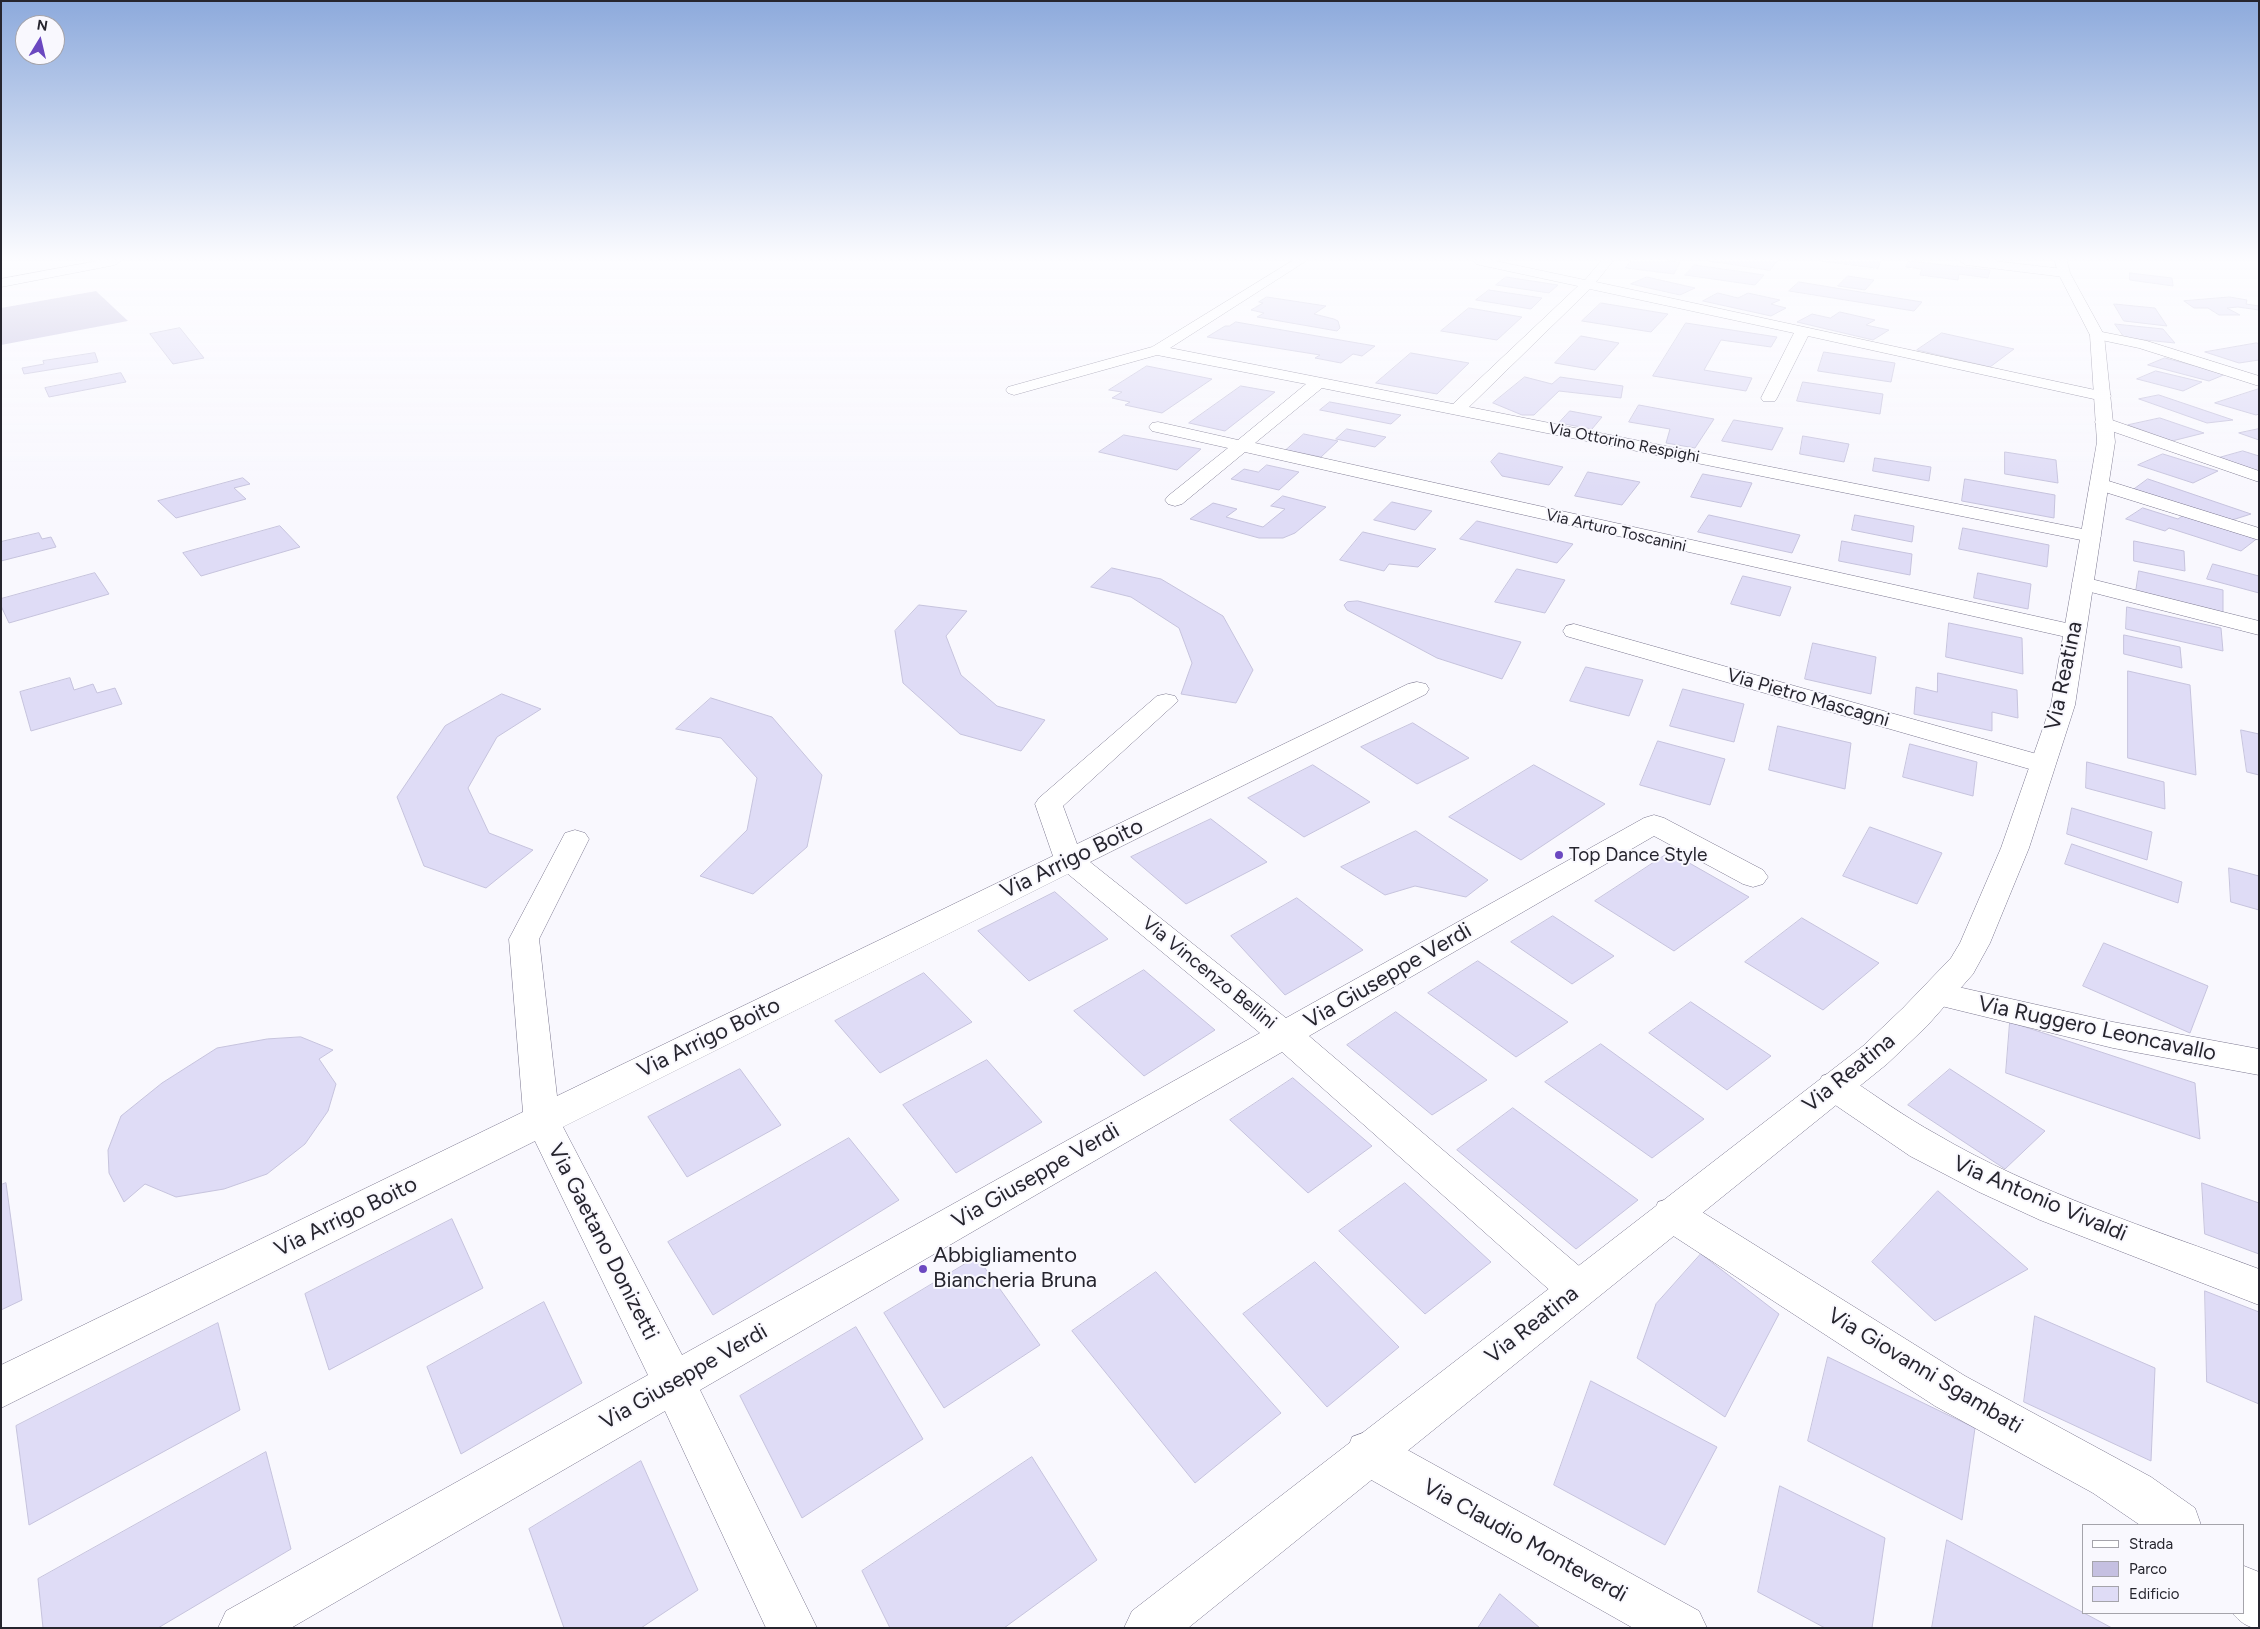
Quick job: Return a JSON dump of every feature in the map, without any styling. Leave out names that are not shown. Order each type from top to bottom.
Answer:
[{"type":"street","points":[[1014,390],[1157,350],[1178,337]]},
{"type":"street","points":[[1456,410],[1532,337]]},
{"type":"street","points":[[1768,398],[1800,337]]},
{"type":"street","points":[[1831,337],[2103,396]]},
{"type":"street","name":"Via Reatina","points":[[1149,1628],[1368,1453],[1875,1055],[1902,1030],[1962,966],[1975,943],[2015,848],[2063,705],[2106,442],[2097,337]]},
{"type":"street","points":[[2107,337],[2142,344],[2259,381]]},
{"type":"street","name":"Via Ottorino Respighi","points":[[1157,350],[2091,536]]},
{"type":"street","points":[[1175,500],[1318,382]]},
{"type":"street","points":[[2103,422],[2259,477]]},
{"type":"street","name":"Via Arturo Toscanini","points":[[1158,427],[2074,632]]},
{"type":"street","points":[[2099,484],[2259,534]]},
{"type":"street","points":[[2083,583],[2259,628]]},
{"type":"street","name":"Via Pietro Mascagni","points":[[1574,631],[2042,764]]},
{"type":"street","name":"Via Arrigo Boito","points":[[1,1387],[1417,689]]},
{"type":"street","points":[[1069,860],[1049,804],[1166,701]]},
{"type":"street","name":"Via Giuseppe Verdi","points":[[242,1628],[1654,824],[1753,877]]},
{"type":"street","name":"Via Gaetano Donizetti","points":[[575,839],[524,939],[542,1120],[674,1383],[792,1628]]},
{"type":"street","name":"Via Vincenzo Bellini","points":[[1069,860],[1285,1035],[1577,1289]]},
{"type":"street","name":"Via Ruggero Leoncavallo","points":[[1936,994],[2112,1034],[2259,1062]]},
{"type":"street","name":"Via Antonio Vivaldi","points":[[1834,1086],[1923,1145],[1977,1174],[2037,1201],[2259,1288]]},
{"type":"street","name":"Via Giovanni Sgambati","points":[[1672,1214],[1950,1391],[2116,1481],[2177,1524]]},
{"type":"street","name":"Via Claudio Monteverdi","points":[[1368,1453],[1682,1628]]},
{"type":"street","points":[[2245,1591],[2259,1606]]},
{"type":"green space","points":[[1,337],[43,337],[1,345]]},
{"type":"building","points":[[152,337],[187,337],[204,358],[173,364]]},
{"type":"building","points":[[1207,337],[1323,337],[1375,346],[1362,356],[1353,354],[1341,363],[1315,358],[1320,355]]},
{"type":"building","points":[[1478,337],[1500,337],[1497,340]]},
{"type":"building","points":[[1580,337],[1619,343],[1595,370],[1555,363]]},
{"type":"building","points":[[1677,337],[1777,337],[1771,347],[1721,340],[1704,370],[1752,378],[1746,391],[1653,376]]},
{"type":"building","points":[[1860,337],[1878,337],[1873,340]]},
{"type":"building","points":[[1936,337],[1960,337],[2014,349],[1990,367],[1917,350]]},
{"type":"building","points":[[2170,337],[2175,343],[2125,338]]},
{"type":"building","points":[[2259,344],[2259,360],[2239,363],[2205,352]]},
{"type":"building","points":[[1824,352],[1895,363],[1891,382],[1818,371]]},
{"type":"building","points":[[95,353],[98,362],[24,374],[22,368],[44,364],[43,361]]},
{"type":"building","points":[[1411,353],[1469,363],[1437,394],[1376,383]]},
{"type":"building","points":[[2165,358],[2226,374],[2209,381],[2148,365]]},
{"type":"building","points":[[1147,366],[1212,379],[1162,413],[1125,405],[1130,402],[1112,398],[1122,392],[1109,390]]},
{"type":"building","points":[[2156,371],[2202,382],[2183,391],[2137,379]]},
{"type":"building","points":[[121,373],[126,382],[49,397],[45,388]]},
{"type":"building","points":[[1525,377],[1552,384],[1560,377],[1623,386],[1621,398],[1559,391],[1534,415],[1522,415],[1493,403]]},
{"type":"building","points":[[1803,382],[1883,394],[1880,414],[1797,401]]},
{"type":"building","points":[[1241,386],[1275,392],[1225,431],[1189,423]]},
{"type":"building","points":[[2259,389],[2259,414],[2256,415],[2215,403]]},
{"type":"building","points":[[2159,395],[2233,420],[2207,423],[2139,399]]},
{"type":"building","points":[[1330,402],[1401,415],[1391,424],[1320,410]]},
{"type":"building","points":[[1639,405],[1714,419],[1695,448],[1666,443],[1670,429],[1629,422]]},
{"type":"building","points":[[1570,411],[1602,417],[1592,429],[1559,423]]},
{"type":"building","points":[[2160,418],[2204,433],[2172,441],[2128,425]]},
{"type":"building","points":[[1734,420],[1783,428],[1772,450],[1722,441]]},
{"type":"building","points":[[1347,429],[1386,437],[1375,447],[1336,439]]},
{"type":"building","points":[[2259,429],[2259,440],[2239,433]]},
{"type":"building","points":[[1304,434],[1338,441],[1321,457],[1286,450]]},
{"type":"building","points":[[1124,435],[1201,449],[1177,470],[1099,452]]},
{"type":"building","points":[[1803,436],[1849,444],[1844,462],[1800,454]]},
{"type":"building","points":[[2243,451],[2259,456],[2259,472],[2218,458]]},
{"type":"building","points":[[2005,452],[2056,460],[2058,483],[2005,474]]},
{"type":"building","points":[[1499,453],[1563,467],[1549,485],[1502,476],[1491,462]]},
{"type":"building","points":[[2163,454],[2218,471],[2193,483],[2138,465]]},
{"type":"building","points":[[1875,458],[1931,467],[1929,481],[1873,471]]},
{"type":"building","points":[[1267,465],[1299,472],[1279,490],[1231,479],[1244,469],[1258,472]]},
{"type":"building","points":[[1588,472],[1640,482],[1622,505],[1575,496]]},
{"type":"building","points":[[1703,474],[1752,483],[1741,507],[1691,497]]},
{"type":"building","points":[[243,478],[250,484],[234,488],[246,499],[176,518],[158,501]]},
{"type":"building","points":[[1965,479],[2055,495],[2054,518],[1962,501]]},
{"type":"building","points":[[2148,479],[2251,514],[2229,521],[2133,490]]},
{"type":"building","points":[[1283,496],[1326,507],[1295,533],[1283,538],[1259,538],[1190,519],[1213,503],[1237,509],[1226,517],[1263,527],[1285,509],[1271,506]]},
{"type":"building","points":[[1392,502],[1432,511],[1415,530],[1374,520]]},
{"type":"building","points":[[2143,508],[2178,519],[2186,513],[2259,537],[2241,551],[2169,528],[2165,531],[2126,519]]},
{"type":"building","points":[[1709,515],[1800,535],[1792,553],[1698,532]]},
{"type":"building","points":[[1855,515],[1914,526],[1912,542],[1852,530]]},
{"type":"building","points":[[1477,521],[1573,544],[1557,563],[1460,539]]},
{"type":"building","points":[[280,526],[300,547],[201,576],[183,553]]},
{"type":"building","points":[[1963,528],[2049,545],[2047,567],[1959,549]]},
{"type":"building","points":[[1363,532],[1436,549],[1418,567],[1389,564],[1384,571],[1340,560]]},
{"type":"building","points":[[39,533],[42,539],[51,537],[56,547],[1,561],[1,542]]},
{"type":"building","points":[[1842,541],[1912,554],[1910,575],[1839,561]]},
{"type":"building","points":[[2134,541],[2184,551],[2185,571],[2134,561]]},
{"type":"building","points":[[2213,564],[2259,576],[2259,593],[2207,579]]},
{"type":"building","points":[[1112,568],[1161,579],[1223,616],[1253,670],[1236,703],[1181,694],[1192,663],[1179,628],[1131,597],[1091,587]]},
{"type":"building","points":[[1517,569],[1565,580],[1545,613],[1495,602]]},
{"type":"building","points":[[2139,571],[2223,590],[2223,613],[2136,592]]},
{"type":"building","points":[[95,573],[109,594],[9,623],[1,606],[1,599]]},
{"type":"building","points":[[1978,573],[2031,584],[2028,609],[1974,598]]},
{"type":"building","points":[[1743,576],[1791,587],[1780,616],[1731,604]]},
{"type":"building","points":[[1358,601],[1521,642],[1502,679],[1437,658],[1347,610],[1344,605],[1347,602]]},
{"type":"building","points":[[919,605],[967,611],[946,636],[961,675],[997,706],[1045,720],[1021,751],[960,734],[903,683],[895,631]]},
{"type":"building","points":[[2127,607],[2221,628],[2223,651],[2126,629]]},
{"type":"building","points":[[1949,623],[2022,638],[2023,674],[1946,657]]},
{"type":"building","points":[[2124,635],[2180,647],[2182,668],[2124,654]]},
{"type":"building","points":[[1813,643],[1876,657],[1871,694],[1805,679]]},
{"type":"building","points":[[1586,667],[1643,680],[1629,716],[1570,701]]},
{"type":"building","points":[[2128,671],[2190,685],[2196,775],[2128,758]]},
{"type":"building","points":[[1938,673],[2017,690],[2018,718],[1992,712],[1992,731],[1914,714],[1916,687],[1937,692]]},
{"type":"building","points":[[70,678],[74,690],[93,684],[97,693],[115,688],[122,704],[31,731],[20,692]]},
{"type":"building","points":[[1683,689],[1744,704],[1734,742],[1670,726]]},
{"type":"building","points":[[502,694],[541,709],[497,737],[468,788],[489,833],[533,850],[486,888],[424,866],[397,797],[445,726]]},
{"type":"building","points":[[711,698],[772,717],[822,775],[807,847],[753,894],[700,876],[747,830],[757,778],[721,738],[676,729]]},
{"type":"building","points":[[1413,723],[1469,758],[1417,784],[1361,747]]},
{"type":"building","points":[[1778,726],[1851,743],[1845,789],[1769,770]]},
{"type":"building","points":[[2241,730],[2259,734],[2259,775],[2247,772]]},
{"type":"building","points":[[1658,741],[1725,759],[1710,805],[1640,785]]},
{"type":"building","points":[[1910,744],[1977,762],[1973,796],[1903,777]]},
{"type":"building","points":[[2087,762],[2164,782],[2165,809],[2086,788]]},
{"type":"building","points":[[1313,765],[1370,802],[1304,837],[1248,798]]},
{"type":"building","points":[[1534,765],[1605,804],[1521,860],[1449,817]]},
{"type":"building","points":[[2072,808],[2152,832],[2147,860],[2067,834]]},
{"type":"building","points":[[1211,819],[1267,862],[1186,904],[1131,857]]},
{"type":"building","points":[[1870,827],[1942,853],[1917,904],[1843,876]]},
{"type":"building","points":[[1416,831],[1488,880],[1466,897],[1415,886],[1385,895],[1341,867]]},
{"type":"building","points":[[2072,844],[2182,882],[2178,903],[2065,864]]},
{"type":"building","points":[[1670,852],[1749,897],[1674,951],[1595,901]]},
{"type":"building","points":[[2229,868],[2259,876],[2259,910],[2231,902]]},
{"type":"building","points":[[1055,892],[1108,939],[1029,981],[978,931]]},
{"type":"building","points":[[1297,898],[1363,950],[1285,995],[1231,936]]},
{"type":"building","points":[[1553,916],[1614,956],[1572,984],[1511,942]]},
{"type":"building","points":[[1802,918],[1879,963],[1823,1010],[1745,962]]},
{"type":"building","points":[[2104,943],[2208,986],[2190,1033],[2083,986]]},
{"type":"building","points":[[1478,961],[1568,1022],[1516,1057],[1428,993]]},
{"type":"building","points":[[1144,970],[1215,1030],[1144,1076],[1074,1011]]},
{"type":"building","points":[[924,973],[972,1022],[880,1073],[835,1021]]},
{"type":"building","points":[[1691,1002],[1771,1056],[1727,1090],[1649,1033]]},
{"type":"building","points":[[1396,1012],[1487,1080],[1432,1115],[1347,1045]]},
{"type":"building","points":[[2010,1022],[2195,1083],[2200,1139],[2006,1073]]},
{"type":"building","points":[[301,1037],[333,1050],[319,1059],[336,1084],[328,1111],[305,1144],[267,1174],[224,1189],[176,1197],[145,1184],[124,1202],[109,1173],[108,1150],[121,1116],[162,1083],[217,1048],[267,1039]]},
{"type":"building","points":[[1601,1044],[1704,1119],[1652,1158],[1545,1082]]},
{"type":"building","points":[[987,1060],[1042,1122],[956,1173],[903,1105]]},
{"type":"building","points":[[740,1069],[781,1125],[687,1177],[648,1117]]},
{"type":"building","points":[[1950,1069],[2045,1131],[2005,1169],[1908,1105]]},
{"type":"building","points":[[1293,1078],[1372,1146],[1308,1193],[1230,1120]]},
{"type":"building","points":[[1513,1108],[1638,1200],[1576,1249],[1457,1150]]},
{"type":"building","points":[[849,1138],[899,1200],[713,1315],[668,1242]]},
{"type":"building","points":[[6,1183],[22,1300],[1,1310],[1,1185]]},
{"type":"building","points":[[1405,1183],[1491,1262],[1425,1314],[1339,1231]]},
{"type":"building","points":[[2202,1183],[2259,1203],[2259,1254],[2205,1234]]},
{"type":"building","points":[[1938,1191],[2028,1269],[1935,1321],[1872,1262]]},
{"type":"building","points":[[452,1219],[483,1288],[329,1370],[305,1294]]},
{"type":"building","points":[[1701,1254],[1779,1314],[1725,1417],[1637,1358],[1656,1304]]},
{"type":"building","points":[[977,1257],[1040,1345],[944,1408],[884,1313]]},
{"type":"building","points":[[1315,1262],[1399,1347],[1327,1407],[1243,1314]]},
{"type":"building","points":[[1156,1272],[1281,1413],[1195,1483],[1072,1331]]},
{"type":"building","points":[[2205,1291],[2259,1312],[2259,1404],[2207,1382]]},
{"type":"building","points":[[544,1302],[582,1383],[461,1454],[427,1367]]},
{"type":"building","points":[[2035,1316],[2155,1368],[2151,1461],[2024,1402]]},
{"type":"building","points":[[218,1323],[240,1410],[29,1525],[16,1426]]},
{"type":"building","points":[[856,1327],[923,1439],[802,1518],[740,1396]]},
{"type":"building","points":[[1828,1357],[1975,1428],[1962,1520],[1808,1441]]},
{"type":"building","points":[[1591,1381],[1717,1447],[1665,1545],[1554,1485]]},
{"type":"building","points":[[266,1452],[291,1549],[158,1628],[43,1628],[38,1579]]},
{"type":"building","points":[[1032,1457],[1097,1560],[1004,1628],[890,1628],[862,1571]]},
{"type":"building","points":[[641,1461],[698,1590],[641,1628],[564,1628],[529,1529]]},
{"type":"building","points":[[1780,1486],[1885,1538],[1872,1628],[1825,1628],[1758,1592]]},
{"type":"building","points":[[1947,1540],[2082,1612],[2082,1614],[2086,1614],[2112,1628],[1932,1628]]},
{"type":"building","points":[[1500,1594],[1540,1628],[1478,1628]]},
{"type":"place","name":"Top Dance Style","points":[[1559,855]]},
{"type":"place","name":"Abbigliamento Biancheria Bruna","points":[[923,1269]]}]
